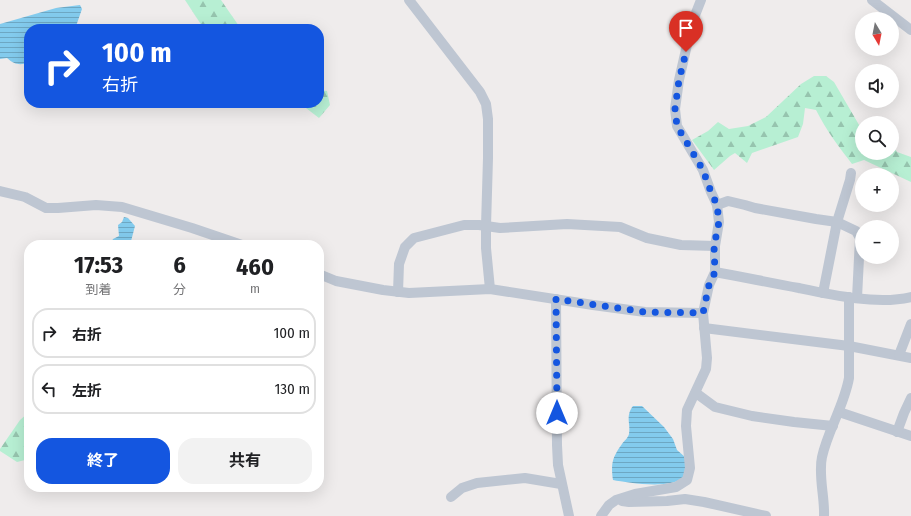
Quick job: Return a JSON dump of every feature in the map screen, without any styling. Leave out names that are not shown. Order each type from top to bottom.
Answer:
[{"type":"street","points":[[409,0],[480,92],[486,104],[488,119],[486,248],[490,289]]},
{"type":"street","points":[[601,516],[609,505],[616,500],[635,494],[676,487],[687,480],[690,468],[686,426],[687,410],[706,369],[707,358],[703,313],[709,285],[715,272],[714,246],[719,222],[717,205],[703,170],[677,126],[675,109],[679,80],[692,23],[701,0]]},
{"type":"street","points":[[872,0],[911,30]]},
{"type":"street","points":[[823,293],[837,222],[851,172]]},
{"type":"street","points":[[0,191],[25,197],[46,208],[96,205],[122,207],[227,240]]},
{"type":"street","points":[[717,205],[728,201],[755,208],[837,222],[856,231],[860,238],[853,297],[846,390],[822,458],[821,469],[824,516]]},
{"type":"street","points":[[398,292],[399,264],[405,247],[414,238],[464,225],[500,228],[567,224],[620,227],[647,238],[681,245],[714,246]]},
{"type":"street","points":[[715,272],[823,293],[853,297],[883,300],[911,297]]},
{"type":"street","points":[[324,276],[336,281],[398,292],[409,293],[490,289],[645,312],[703,313]]},
{"type":"street","points":[[556,299],[558,465],[569,516]]},
{"type":"street","points":[[899,355],[911,324]]},
{"type":"street","points":[[704,328],[849,346],[911,358]]},
{"type":"street","points":[[696,393],[715,408],[752,416],[833,426]]},
{"type":"street","points":[[897,432],[911,398]]},
{"type":"street","points":[[839,412],[911,436]]},
{"type":"street","points":[[451,497],[462,488],[477,483],[510,479],[525,478],[561,484]]},
{"type":"street","points":[[616,500],[629,502],[685,499],[766,516]]},
{"type":"green space","points":[[185,0],[221,0],[238,24],[201,24]]},
{"type":"green space","points":[[814,76],[826,76],[834,82],[855,118],[855,160],[864,160],[852,164],[828,131],[816,110],[805,108],[803,124],[798,137],[752,153],[747,163],[735,153],[714,170],[692,140],[708,131],[718,122],[729,129],[748,126],[766,117],[801,84]]},
{"type":"green space","points":[[324,91],[327,91],[330,105],[319,118],[306,108],[324,108]]},
{"type":"green space","points":[[899,153],[911,157],[911,182],[899,176],[899,168],[881,168],[864,160],[899,160]]},
{"type":"green space","points":[[24,416],[24,460],[17,462],[0,451],[0,449]]},
{"type":"water","points":[[80,5],[82,9],[77,24],[24,24],[24,64],[17,64],[7,58],[0,59],[0,24],[56,8]]},
{"type":"water","points":[[124,217],[128,218],[135,226],[131,240],[112,240],[119,236],[118,225],[122,222]]},
{"type":"water","points":[[633,406],[642,406],[664,427],[673,439],[677,450],[685,457],[686,472],[679,480],[671,483],[651,484],[629,483],[613,480],[612,469],[614,457],[628,435],[629,413]]},
{"type":"route","points":[[557,413],[556,299],[645,312],[703,313],[709,285],[715,272],[714,246],[719,222],[717,205],[703,170],[677,126],[675,109],[679,80],[686,52]]}]
